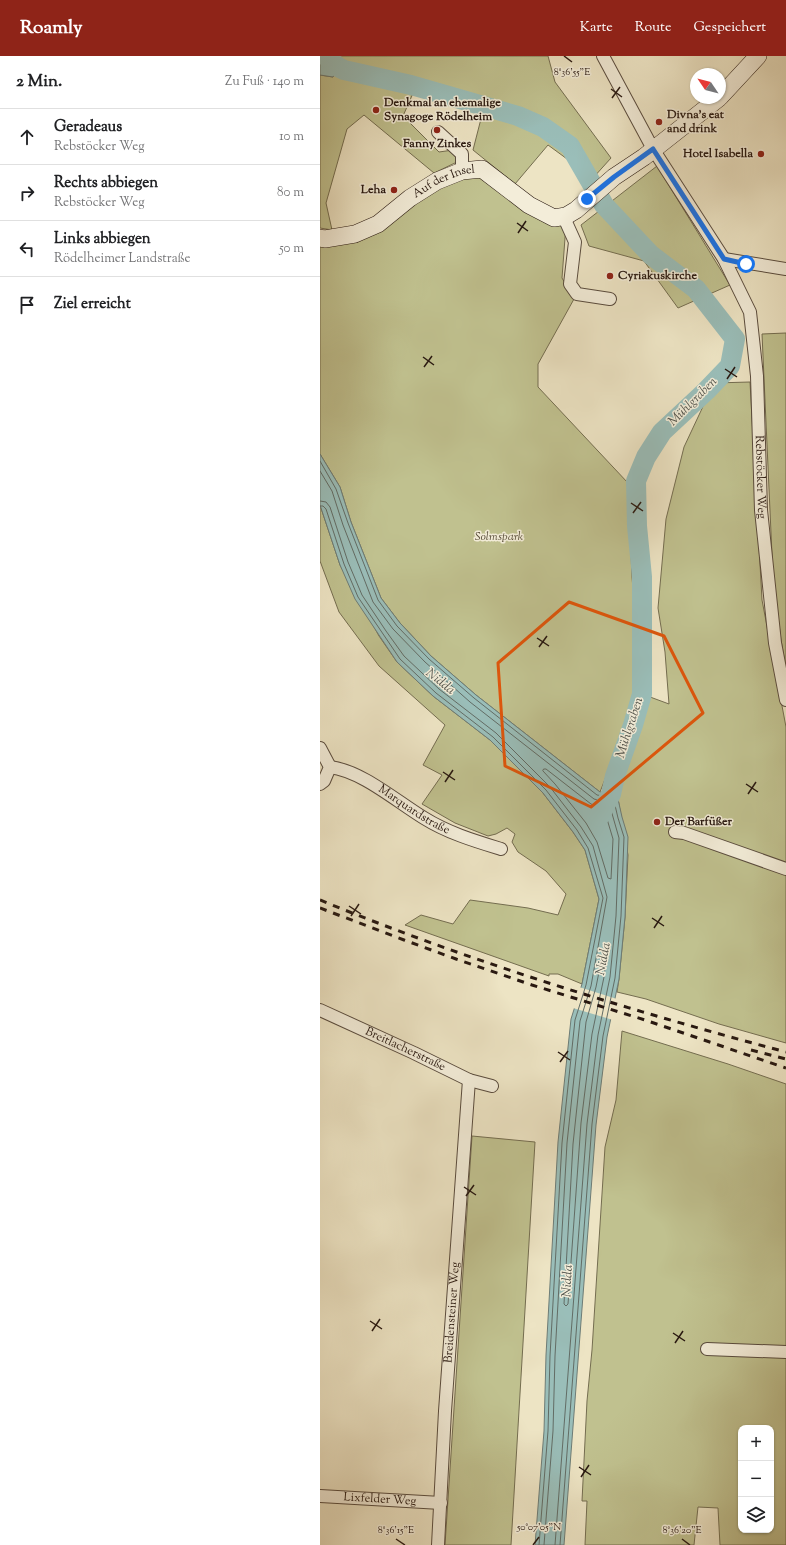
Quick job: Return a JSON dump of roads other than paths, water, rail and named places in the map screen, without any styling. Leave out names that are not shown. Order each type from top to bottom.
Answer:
[{"type":"main road","points":[[726,91],[758,56]]},
{"type":"main road","points":[[566,216],[576,210],[602,186],[712,104]]},
{"type":"main road","name":"Auf der Insel","points":[[320,238],[325,239],[355,234],[378,224],[410,198],[437,181],[462,171],[482,169],[529,205],[554,218],[566,216]]},
{"type":"street","name":"Rebstöcker Weg","points":[[603,56],[653,149],[724,259],[750,312],[757,376],[761,510],[775,643],[786,700]]},
{"type":"street","points":[[438,132],[462,154],[462,171]]},
{"type":"street","points":[[566,216],[566,222],[576,242],[570,284],[577,294],[610,299]]},
{"type":"street","points":[[724,259],[786,269]]},
{"type":"street","points":[[320,748],[330,767],[324,781],[320,784]]},
{"type":"street","name":"Marquardstraße","points":[[330,767],[341,769],[356,775],[425,819],[462,837],[501,849]]},
{"type":"street","points":[[675,832],[684,833],[786,869]]},
{"type":"street","name":"Breitlacherstraße","points":[[320,1010],[414,1052],[469,1080],[492,1086]]},
{"type":"street","name":"Breidensteiner Weg","points":[[438,1545],[469,1080]]},
{"type":"street","points":[[707,1349],[786,1352]]},
{"type":"street","name":"Lixfelder Weg","points":[[320,1496],[441,1503]]},
{"type":"water","points":[[320,56],[334,56],[339,61],[333,77],[320,75]]},
{"type":"water","name":"Nidda","points":[[320,454],[340,487],[351,522],[381,598],[400,623],[431,656],[476,695],[600,792],[611,794],[618,799],[628,837],[625,917],[619,979],[607,1037],[596,1125],[564,1545],[535,1545],[544,1431],[546,1355],[558,1142],[571,1019],[582,984],[599,899],[585,850],[543,793],[490,740],[433,696],[397,662],[355,599],[340,565],[320,505]]},
{"type":"waterway","name":"Mühlgraben","points":[[326,56],[338,67],[344,70],[411,85],[518,116],[543,127],[570,146],[604,205],[651,255],[696,289],[735,339],[730,366],[706,391],[662,432],[646,457],[636,481],[637,526],[642,577],[642,694],[615,776],[611,794],[599,817]]},
{"type":"railway","points":[[320,900],[434,944],[550,984],[786,1052]]},
{"type":"railway","points":[[320,908],[456,959],[532,985],[645,1020],[786,1068]]},
{"type":"railway","points":[[751,1050],[786,1059]]},
{"type":"place","name":"Denkmal an ehemalige Synagoge Rödelheim","points":[[376,110]]},
{"type":"place","name":"Divna's eat and drink","points":[[659,122]]},
{"type":"place","name":"Fanny Zinkes","points":[[437,130]]},
{"type":"place","name":"Hotel Isabella","points":[[761,154]]},
{"type":"place","name":"Leha","points":[[394,190]]},
{"type":"place","name":"Cyriakuskirche","points":[[610,276]]},
{"type":"place","name":"Der Barfüßer","points":[[657,822]]},
{"type":"park label","name":"Solmspark","points":[[499,537]]}]
